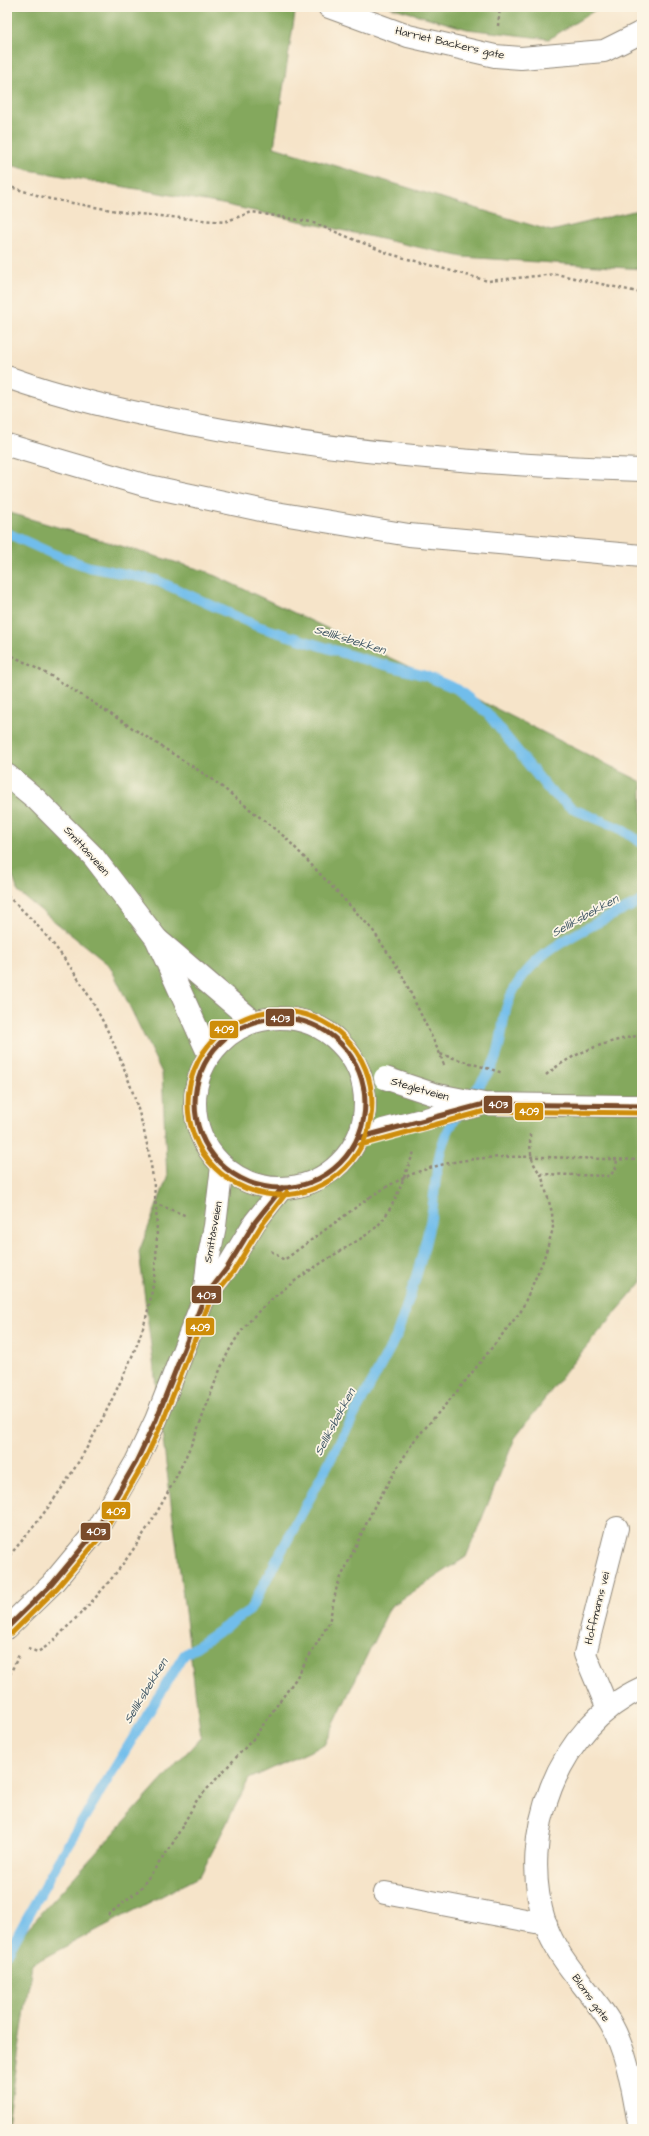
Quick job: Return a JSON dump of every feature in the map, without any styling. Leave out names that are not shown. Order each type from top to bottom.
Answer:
[{"type":"main road","name":"Harriet Backers gate","points":[[329,7],[408,36],[495,56],[521,58],[604,51],[642,32]]},
{"type":"main road","points":[[7,377],[89,402],[119,409],[236,433],[306,444],[398,456],[494,464],[642,470]]},
{"type":"main road","points":[[7,445],[144,485],[270,512],[409,535],[642,556]]},
{"type":"main road","name":"Smittåsveien","points":[[7,775],[36,799],[93,856],[156,938],[253,1021]]},
{"type":"main road","name":"Smittåsveien","points":[[156,938],[209,1055]]},
{"type":"main road","points":[[269,1017],[284,1017],[314,1024],[340,1042],[358,1067],[364,1085],[366,1103],[364,1121],[358,1138],[350,1152],[327,1174],[297,1186],[282,1188],[265,1187],[250,1183],[222,1166],[211,1153],[202,1137],[196,1121],[194,1104],[196,1086],[201,1070],[209,1055],[221,1040],[236,1029],[253,1021],[269,1017]]},
{"type":"main road","name":"Stegletveien","points":[[358,1067],[385,1078],[433,1094],[484,1104],[634,1106]]},
{"type":"main road","name":"Stegletveien","points":[[358,1138],[382,1130],[484,1104]]},
{"type":"main road","name":"Smittåsveien","points":[[7,1628],[31,1606],[75,1558],[96,1531],[117,1497],[156,1420],[204,1298],[208,1261],[216,1226],[222,1166]]},
{"type":"main road","name":"Smittåsveien","points":[[204,1298],[227,1268],[255,1222],[282,1188]]},
{"type":"main road","name":"Hoffmanns vei","points":[[608,1709],[585,1654],[617,1528]]},
{"type":"main road","points":[[608,1709],[642,1688]]},
{"type":"main road","name":"Bloms gate","points":[[608,1709],[584,1732],[569,1752],[554,1782],[542,1812],[537,1838],[536,1870],[540,1904],[546,1924],[564,1960],[599,2008],[619,2040],[631,2079],[640,2129]]},
{"type":"main road","points":[[384,1893],[546,1924]]},
{"type":"path","points":[[7,186],[50,199],[120,211],[209,221],[224,222],[252,212],[311,222],[390,254],[488,281],[556,274],[642,293]]},
{"type":"path","points":[[7,653],[53,677],[212,779],[286,838],[372,929],[401,973],[427,1023],[446,1068]]},
{"type":"path","points":[[7,896],[34,923],[71,968],[104,1022],[129,1078],[145,1134],[151,1167],[154,1203],[155,1259],[152,1288],[144,1322],[128,1366],[95,1435],[78,1465],[34,1528],[7,1558]]},
{"type":"path","points":[[542,1078],[574,1056],[596,1046],[618,1039],[642,1035]]},
{"type":"path","points":[[440,1054],[506,1074]]},
{"type":"path","points":[[108,1915],[140,1889],[170,1848],[197,1800],[253,1739],[295,1680],[329,1623],[336,1586],[375,1505],[413,1442],[459,1389],[521,1311],[543,1261],[553,1229],[552,1212],[541,1174],[535,1168],[532,1160],[530,1127]]},
{"type":"path","points":[[25,1646],[37,1652],[43,1649],[85,1610],[112,1578],[140,1540],[163,1502],[196,1433],[231,1348],[240,1333],[258,1312],[281,1292],[380,1223],[393,1202],[417,1146]]},
{"type":"path","points":[[284,1260],[370,1197],[409,1175],[446,1164],[475,1158],[642,1160]]},
{"type":"path","points":[[541,1174],[610,1176],[616,1168],[617,1159]]},
{"type":"path","points":[[154,1203],[192,1218]]},
{"type":"path","points":[[7,1680],[21,1652]]},
{"type":"green space","points":[[7,7],[296,7],[274,147],[551,231],[642,209],[642,269],[463,257],[222,204],[29,170],[7,164]]},
{"type":"green space","points":[[390,7],[600,7],[549,39],[467,29]]},
{"type":"green space","points":[[7,512],[205,571],[465,693],[642,782],[642,1282],[574,1361],[515,1438],[466,1557],[390,1607],[324,1745],[249,1779],[200,1876],[32,1964],[7,2129],[7,1951],[201,1737],[139,1252],[167,1178],[162,1073],[110,966],[18,892],[7,859]]},
{"type":"waterway","name":"Selliksbekken","points":[[7,533],[53,554],[89,567],[156,580],[257,626],[359,658],[426,676],[457,689],[487,713],[549,790],[573,809],[619,828],[642,843]]},
{"type":"waterway","name":"Selliksbekken","points":[[7,1954],[65,1849],[184,1655],[250,1610],[396,1337],[416,1278],[428,1233],[437,1166],[445,1137],[494,1062],[499,1048],[508,1003],[517,984],[530,968],[564,941],[584,929],[642,901]]},
{"type":"transit line","name":"409","points":[[289,1011],[298,1012],[324,1022],[339,1032],[351,1044],[361,1059],[368,1076],[371,1085],[372,1103],[371,1121],[361,1147],[351,1162],[339,1174],[324,1184],[298,1194],[271,1195],[262,1194],[236,1184],[221,1174],[209,1162],[199,1147],[189,1121],[188,1094],[189,1085],[199,1059],[209,1044],[221,1032],[236,1022],[262,1012],[289,1011]]},
{"type":"transit line","name":"403","points":[[272,1018],[288,1018],[313,1024],[334,1037],[346,1049],[359,1070],[362,1078],[365,1103],[364,1120],[359,1136],[346,1157],[334,1169],[313,1182],[305,1185],[288,1188],[272,1188],[247,1182],[226,1169],[214,1157],[201,1136],[198,1128],[195,1111],[195,1095],[201,1070],[214,1049],[226,1037],[247,1024],[255,1021],[272,1018]]},
{"type":"transit line","name":"403","points":[[358,1138],[484,1104],[642,1106]]},
{"type":"transit line","name":"409","points":[[360,1145],[485,1111],[642,1113]]},
{"type":"transit line","name":"403","points":[[7,1628],[52,1584],[96,1531],[136,1462],[156,1420],[204,1298],[227,1268],[255,1222],[282,1188]]},
{"type":"transit line","name":"409","points":[[12,1633],[57,1588],[102,1535],[142,1466],[162,1423],[210,1301],[233,1272],[261,1226],[287,1192]]}]
